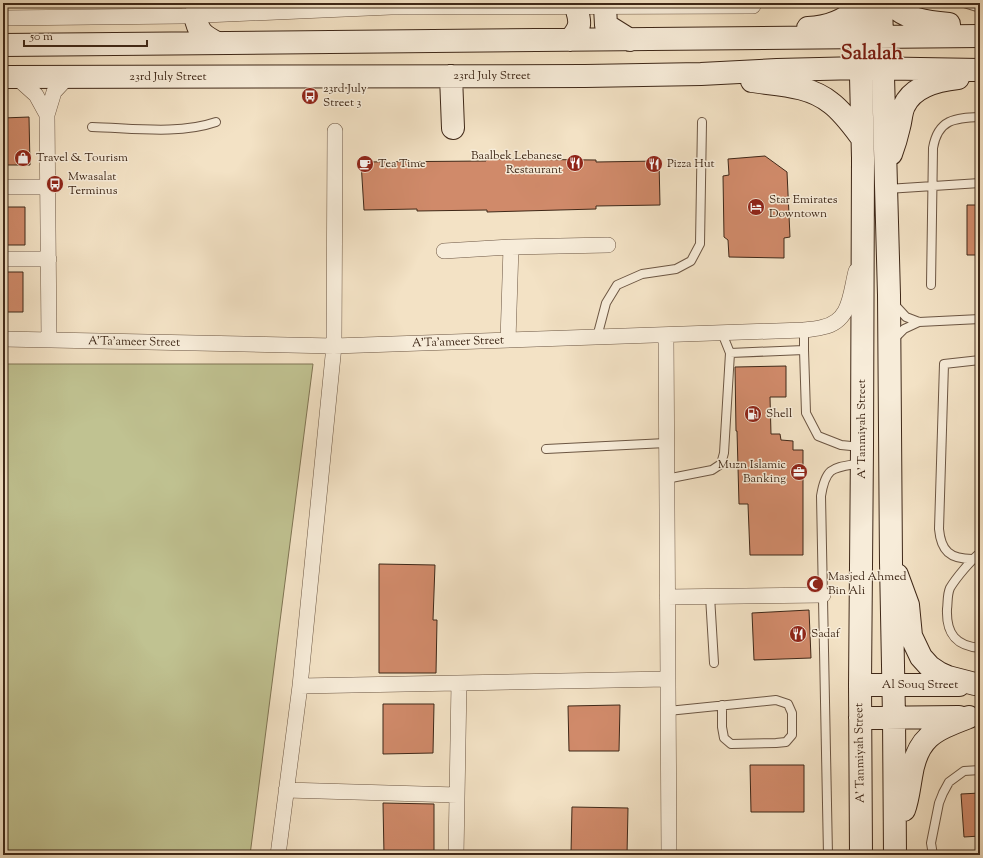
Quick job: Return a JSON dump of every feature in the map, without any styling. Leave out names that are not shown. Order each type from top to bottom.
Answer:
[{"type":"main road","name":"A' Tanmiyah Street","points":[[863,3],[870,36],[872,68],[886,167],[887,189],[895,855]]},
{"type":"main road","points":[[738,38],[764,29],[812,28],[826,25],[841,20],[852,14],[863,3]]},
{"type":"main road","name":"A' Tanmiyah Street","points":[[870,36],[881,3]]},
{"type":"main road","points":[[890,3],[902,13],[921,21],[980,27]]},
{"type":"main road","points":[[570,40],[578,30],[580,19],[576,7]]},
{"type":"main road","points":[[605,7],[606,25],[630,40]]},
{"type":"main road","points":[[188,15],[200,32],[217,43]]},
{"type":"main road","points":[[167,43],[183,30],[188,15]]},
{"type":"main road","points":[[3,44],[980,36]]},
{"type":"main road","name":"A' Tanmiyah Street","points":[[861,855],[860,685],[862,138],[872,68]]},
{"type":"main road","name":"23rd July Street","points":[[9,77],[525,76],[701,74],[777,70],[872,68],[980,70]]},
{"type":"main road","points":[[701,74],[802,88],[813,92],[833,104],[862,138]]},
{"type":"main road","points":[[450,76],[453,128]]},
{"type":"main road","points":[[886,167],[898,133],[904,106],[908,100],[932,82],[980,77]]},
{"type":"main road","points":[[891,563],[904,590],[908,605],[911,636],[921,657],[930,667],[948,678],[977,684]]},
{"type":"main road","name":"Al Souq Street","points":[[860,685],[977,684]]},
{"type":"main road","points":[[860,718],[975,717]]},
{"type":"main road","points":[[895,827],[905,808],[913,765],[923,743],[930,735],[940,728],[975,717]]},
{"type":"street","points":[[3,18],[188,15],[391,7],[753,6]]},
{"type":"street","points":[[9,77],[36,95],[47,115]]},
{"type":"street","points":[[49,340],[47,115],[54,92],[68,77]]},
{"type":"street","points":[[278,855],[300,686],[334,346],[335,131]]},
{"type":"street","points":[[3,187],[48,187]]},
{"type":"street","points":[[444,251],[511,247],[608,245]]},
{"type":"street","points":[[508,340],[511,247]]},
{"type":"street","name":"A'Ta'ameer Street","points":[[3,339],[334,346],[804,330],[824,327],[840,319],[847,310],[862,253]]},
{"type":"street","points":[[3,259],[48,259]]},
{"type":"street","points":[[666,335],[668,855]]},
{"type":"street","points":[[667,597],[823,595]]},
{"type":"street","points":[[300,686],[667,679]]},
{"type":"street","points":[[456,855],[458,683]]},
{"type":"street","points":[[286,790],[457,795]]},
{"type":"lane","points":[[964,3],[980,8]]},
{"type":"lane","points":[[931,285],[933,148],[935,138],[939,129],[947,122],[956,118],[980,117]]},
{"type":"lane","points":[[92,127],[185,129],[201,127],[216,122]]},
{"type":"lane","points":[[597,337],[606,303],[617,285],[642,274],[676,269],[691,261],[700,244],[702,122]]},
{"type":"lane","points":[[887,189],[980,183]]},
{"type":"lane","points":[[889,295],[891,301],[900,312],[906,317],[919,322]]},
{"type":"lane","points":[[889,348],[898,334],[911,324],[919,322],[980,319]]},
{"type":"lane","points":[[804,330],[806,413],[818,436],[862,455]]},
{"type":"lane","points":[[666,479],[712,470],[721,464],[724,453],[730,353],[722,333]]},
{"type":"lane","points":[[730,353],[804,350]]},
{"type":"lane","points":[[972,559],[962,559],[948,553],[940,539],[939,529],[944,364],[980,360]]},
{"type":"lane","points":[[546,449],[666,444]]},
{"type":"lane","points":[[828,855],[821,496],[823,484],[827,474],[833,468],[862,455]]},
{"type":"lane","points":[[980,553],[972,559],[951,588],[948,597],[947,619],[949,630],[957,641],[967,646],[980,648]]},
{"type":"lane","points":[[710,596],[714,663]]},
{"type":"lane","points":[[668,711],[722,705],[776,700],[788,704],[792,713],[792,735],[786,742],[731,744],[724,738],[722,727],[722,705]]},
{"type":"lane","points":[[933,855],[931,843],[939,803],[949,782],[964,771],[980,770]]},
{"type":"green space","points":[[3,364],[313,364],[250,855],[3,855]]},
{"type":"building","points":[[29,117],[30,165],[3,165],[3,118]]},
{"type":"building","name":"Star Emirates Downtown","points":[[765,156],[787,172],[790,237],[784,238],[784,258],[729,257],[728,240],[724,237],[723,176],[729,175],[728,159]]},
{"type":"building","points":[[486,159],[596,160],[596,162],[659,161],[660,205],[596,206],[596,209],[487,212],[487,210],[364,210],[361,162],[486,161]]},
{"type":"building","points":[[967,205],[980,205],[980,255],[967,255]]},
{"type":"building","points":[[3,207],[25,207],[25,245],[3,245]]},
{"type":"building","points":[[3,272],[23,272],[23,312],[3,312]]},
{"type":"building","points":[[786,366],[786,397],[770,397],[771,434],[780,434],[781,440],[793,441],[793,450],[803,450],[803,555],[750,555],[748,504],[739,504],[735,367]]},
{"type":"building","points":[[379,564],[435,565],[433,620],[437,620],[436,673],[379,673]]},
{"type":"building","points":[[809,610],[811,658],[754,660],[752,613]]},
{"type":"building","points":[[383,704],[434,704],[433,753],[383,754]]},
{"type":"building","points":[[620,705],[619,751],[569,751],[568,706]]},
{"type":"building","points":[[750,765],[804,765],[804,812],[751,812]]},
{"type":"building","points":[[980,793],[980,836],[964,837],[961,794]]},
{"type":"building","points":[[383,803],[434,804],[434,855],[384,855]]},
{"type":"building","points":[[572,807],[628,808],[627,855],[571,853]]},
{"type":"place","name":"23rd July Street 3","points":[[310,96]]},
{"type":"place","name":"Travel & Tourism","points":[[23,158]]},
{"type":"place","name":"Baalbek Lebanese Restaurant","points":[[575,163]]},
{"type":"place","name":"Tea Time","points":[[365,164]]},
{"type":"place","name":"Pizza Hut","points":[[654,164]]},
{"type":"place","name":"Mwasalat Terminus","points":[[55,184]]},
{"type":"place","name":"Star Emirates Downtown","points":[[756,207]]},
{"type":"place","name":"Shell","points":[[753,414]]},
{"type":"place","name":"Muzn Islamic Banking","points":[[799,472]]},
{"type":"place","name":"Masjed Ahmed Bin Ali","points":[[815,584]]},
{"type":"place","name":"Sadaf","points":[[798,634]]},
{"type":"district","name":"Salalah","points":[[872,54]]}]
